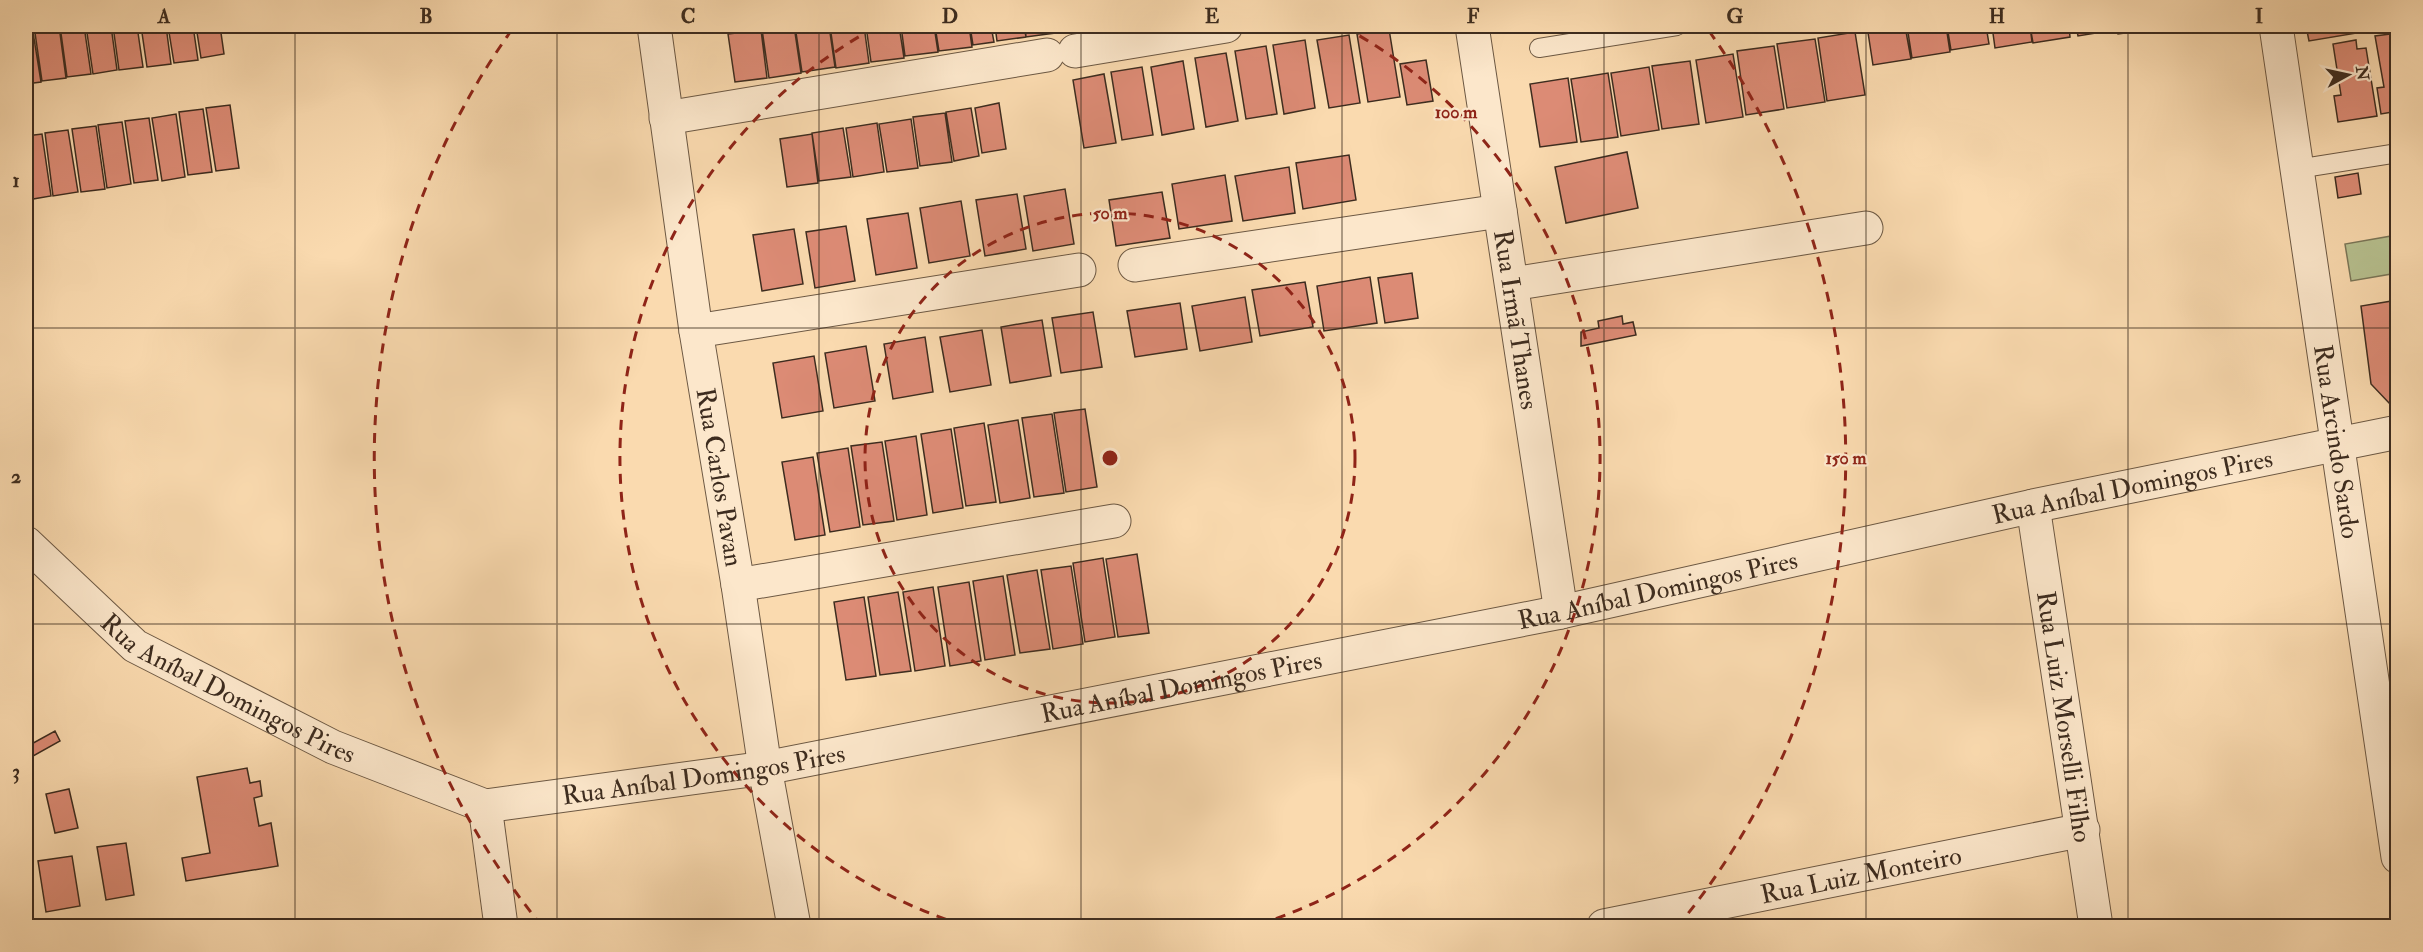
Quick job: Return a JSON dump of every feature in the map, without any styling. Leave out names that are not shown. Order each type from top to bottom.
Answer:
[{"type":"street","name":"Rua Carlos Pavan","points":[[654,26],[696,332],[738,585],[765,768],[794,927]]},
{"type":"street","points":[[666,118],[1226,26]]},
{"type":"street","name":"Rua Irmã Thanes","points":[[1473,26],[1561,612]]},
{"type":"street","name":"Rua Arcindo Sardo","points":[[2276,26],[2336,442],[2392,786],[2397,857]]},
{"type":"street","points":[[1136,265],[1500,211]]},
{"type":"street","points":[[1512,284],[1866,228]]},
{"type":"street","points":[[696,332],[1079,270]]},
{"type":"street","name":"Rua Aníbal Domingos Pires","points":[[26,543],[135,646],[333,747],[485,806],[765,768],[1561,612],[2033,506],[2336,442],[2397,432]]},
{"type":"street","name":"Rua Luiz Morselli Filho","points":[[2033,506],[2096,927]]},
{"type":"street","points":[[738,585],[1114,521]]},
{"type":"street","points":[[485,806],[501,927]]},
{"type":"street","name":"Rua Luiz Monteiro","points":[[1604,927],[2083,830]]},
{"type":"lane","points":[[1539,48],[1677,26]]},
{"type":"lane","points":[[2297,169],[2397,153]]},
{"type":"green space","points":[[2397,235],[2397,273],[2351,281],[2345,244]]},
{"type":"building","points":[[26,26],[32,26],[41,82],[26,84]]},
{"type":"building","points":[[34,26],[59,26],[66,78],[42,81]]},
{"type":"building","points":[[60,26],[84,26],[91,74],[67,77]]},
{"type":"building","points":[[86,26],[111,26],[117,70],[93,74]]},
{"type":"building","points":[[113,26],[137,26],[143,67],[119,70]]},
{"type":"building","points":[[141,26],[166,26],[171,64],[147,67]]},
{"type":"building","points":[[168,26],[193,26],[198,60],[174,63]]},
{"type":"building","points":[[196,26],[220,26],[224,54],[201,58]]},
{"type":"building","points":[[794,26],[801,73],[769,78],[762,29]]},
{"type":"building","points":[[795,26],[829,26],[835,67],[802,72]]},
{"type":"building","points":[[830,26],[864,26],[869,63],[836,68]]},
{"type":"building","points":[[866,26],[899,26],[904,58],[871,62]]},
{"type":"building","points":[[901,26],[934,26],[938,52],[905,56]]},
{"type":"building","points":[[935,26],[969,26],[972,47],[939,51]]},
{"type":"building","points":[[970,26],[991,26],[994,42],[973,45]]},
{"type":"building","points":[[995,26],[1024,26],[1026,37],[997,41]]},
{"type":"building","points":[[1025,26],[1054,26],[1055,33],[1026,37]]},
{"type":"building","points":[[1867,26],[1905,26],[1911,59],[1873,65]]},
{"type":"building","points":[[1907,26],[1946,26],[1950,52],[1912,58]]},
{"type":"building","points":[[1947,26],[1986,26],[1989,44],[1951,50]]},
{"type":"building","points":[[1992,26],[2030,26],[2032,42],[1995,48]]},
{"type":"building","points":[[2030,26],[2069,26],[2070,37],[2033,43]]},
{"type":"building","points":[[2076,26],[2114,26],[2115,30],[2078,36]]},
{"type":"building","points":[[2116,26],[2155,26],[2155,29],[2118,34]]},
{"type":"building","points":[[2306,26],[2368,26],[2369,31],[2309,41]]},
{"type":"building","points":[[1389,29],[1400,97],[1368,102],[1357,34]]},
{"type":"building","points":[[761,30],[767,78],[735,82],[728,34]]},
{"type":"building","points":[[1855,32],[1865,95],[1827,101],[1818,38]]},
{"type":"building","points":[[2398,33],[2398,111],[2381,114],[2377,88],[2384,87],[2375,36]]},
{"type":"building","points":[[1349,35],[1360,103],[1329,108],[1317,40]]},
{"type":"building","points":[[1815,39],[1825,102],[1787,108],[1777,44]]},
{"type":"building","points":[[1305,40],[1315,108],[1284,114],[1273,45]]},
{"type":"building","points":[[2356,40],[2357,49],[2366,48],[2377,116],[2338,122],[2334,96],[2341,95],[2333,44]]},
{"type":"building","points":[[1266,46],[1277,114],[1246,119],[1235,51]]},
{"type":"building","points":[[1774,46],[1784,109],[1746,115],[1737,51]]},
{"type":"building","points":[[1226,53],[1238,121],[1206,127],[1195,58]]},
{"type":"building","points":[[1733,54],[1743,117],[1706,123],[1696,60]]},
{"type":"building","points":[[1426,60],[1433,101],[1407,105],[1400,64]]},
{"type":"building","points":[[1183,61],[1194,129],[1162,135],[1151,67]]},
{"type":"building","points":[[1690,61],[1699,124],[1662,129],[1652,66]]},
{"type":"building","points":[[1142,67],[1153,135],[1122,140],[1111,72]]},
{"type":"building","points":[[1649,67],[1659,130],[1621,136],[1611,73]]},
{"type":"building","points":[[1608,73],[1618,137],[1581,142],[1571,79]]},
{"type":"building","points":[[1104,74],[1116,143],[1084,148],[1073,80]]},
{"type":"building","points":[[1568,78],[1577,142],[1540,147],[1530,84]]},
{"type":"building","points":[[999,103],[1006,149],[982,153],[975,108]]},
{"type":"building","points":[[230,105],[239,168],[216,171],[206,108]]},
{"type":"building","points":[[971,108],[979,156],[954,161],[946,112]]},
{"type":"building","points":[[203,109],[212,172],[188,175],[179,112]]},
{"type":"building","points":[[945,113],[952,162],[920,166],[913,117]]},
{"type":"building","points":[[176,114],[185,177],[162,181],[152,118]]},
{"type":"building","points":[[149,118],[158,180],[134,183],[125,121]]},
{"type":"building","points":[[911,119],[918,168],[887,172],[879,124]]},
{"type":"building","points":[[122,122],[131,184],[107,188],[98,125]]},
{"type":"building","points":[[877,123],[884,172],[853,177],[846,128]]},
{"type":"building","points":[[96,126],[105,189],[81,192],[72,129]]},
{"type":"building","points":[[843,128],[851,177],[819,181],[812,133]]},
{"type":"building","points":[[68,130],[78,192],[53,196],[45,133]]},
{"type":"building","points":[[42,134],[51,196],[27,200],[26,136]]},
{"type":"building","points":[[812,134],[818,183],[787,187],[780,139]]},
{"type":"building","points":[[1627,152],[1638,208],[1566,223],[1555,167]]},
{"type":"building","points":[[1349,155],[1356,200],[1303,209],[1296,163]]},
{"type":"building","points":[[1289,167],[1295,213],[1243,221],[1235,176]]},
{"type":"building","points":[[2358,173],[2361,194],[2338,198],[2335,177]]},
{"type":"building","points":[[1225,175],[1232,221],[1179,229],[1172,184]]},
{"type":"building","points":[[1065,189],[1074,244],[1033,251],[1024,196]]},
{"type":"building","points":[[1162,192],[1170,238],[1116,246],[1109,200]]},
{"type":"building","points":[[1017,194],[1026,249],[985,256],[976,200]]},
{"type":"building","points":[[961,201],[970,256],[929,263],[920,208]]},
{"type":"building","points":[[908,213],[917,268],[876,275],[867,219]]},
{"type":"building","points":[[846,226],[855,281],[815,288],[806,232]]},
{"type":"building","points":[[794,229],[803,284],[762,291],[753,235]]},
{"type":"building","points":[[1412,273],[1418,318],[1385,323],[1378,278]]},
{"type":"building","points":[[1370,277],[1377,323],[1324,331],[1317,286]]},
{"type":"building","points":[[1305,282],[1313,327],[1260,336],[1252,290]]},
{"type":"building","points":[[1245,297],[1252,342],[1200,351],[1192,306]]},
{"type":"building","points":[[2398,300],[2398,403],[2390,404],[2371,384],[2361,306]]},
{"type":"building","points":[[1180,303],[1187,349],[1135,357],[1127,311]]},
{"type":"building","points":[[1093,312],[1102,367],[1061,373],[1052,318]]},
{"type":"building","points":[[1622,316],[1623,324],[1633,322],[1636,335],[1581,346],[1581,332],[1599,328],[1598,321]]},
{"type":"building","points":[[1042,320],[1051,376],[1010,383],[1001,327]]},
{"type":"building","points":[[982,330],[991,385],[950,392],[940,337]]},
{"type":"building","points":[[925,337],[933,392],[893,399],[884,344]]},
{"type":"building","points":[[866,346],[875,401],[834,408],[825,353]]},
{"type":"building","points":[[814,356],[823,411],[782,418],[773,363]]},
{"type":"building","points":[[1085,409],[1097,487],[1066,492],[1054,413]]},
{"type":"building","points":[[1052,414],[1064,493],[1034,497],[1022,418]]},
{"type":"building","points":[[1018,420],[1030,498],[1000,503],[988,425]]},
{"type":"building","points":[[984,423],[996,502],[966,506],[954,428]]},
{"type":"building","points":[[951,429],[963,508],[933,513],[921,434]]},
{"type":"building","points":[[916,436],[927,515],[897,520],[885,441]]},
{"type":"building","points":[[882,442],[894,521],[863,525],[851,446]]},
{"type":"building","points":[[848,448],[860,527],[830,532],[817,453]]},
{"type":"building","points":[[813,457],[825,535],[795,540],[782,462]]},
{"type":"building","points":[[1137,554],[1149,633],[1118,637],[1106,559]]},
{"type":"building","points":[[1103,558],[1115,637],[1085,642],[1073,563]]},
{"type":"building","points":[[1071,566],[1083,644],[1053,649],[1041,570]]},
{"type":"building","points":[[1037,570],[1050,649],[1020,653],[1007,575]]},
{"type":"building","points":[[1003,576],[1015,655],[985,660],[973,581]]},
{"type":"building","points":[[969,582],[981,661],[950,666],[938,587]]},
{"type":"building","points":[[933,587],[945,666],[915,671],[903,592]]},
{"type":"building","points":[[898,592],[911,671],[880,675],[868,597]]},
{"type":"building","points":[[864,597],[876,676],[846,680],[834,602]]},
{"type":"building","points":[[55,731],[60,741],[26,760],[26,747]]},
{"type":"building","points":[[247,768],[250,783],[260,781],[262,796],[254,798],[259,826],[271,823],[278,866],[186,881],[182,858],[210,853],[197,777]]},
{"type":"building","points":[[69,789],[78,828],[55,833],[46,794]]},
{"type":"building","points":[[126,843],[134,895],[106,900],[97,847]]},
{"type":"building","points":[[72,856],[80,906],[46,912],[38,861]]}]
